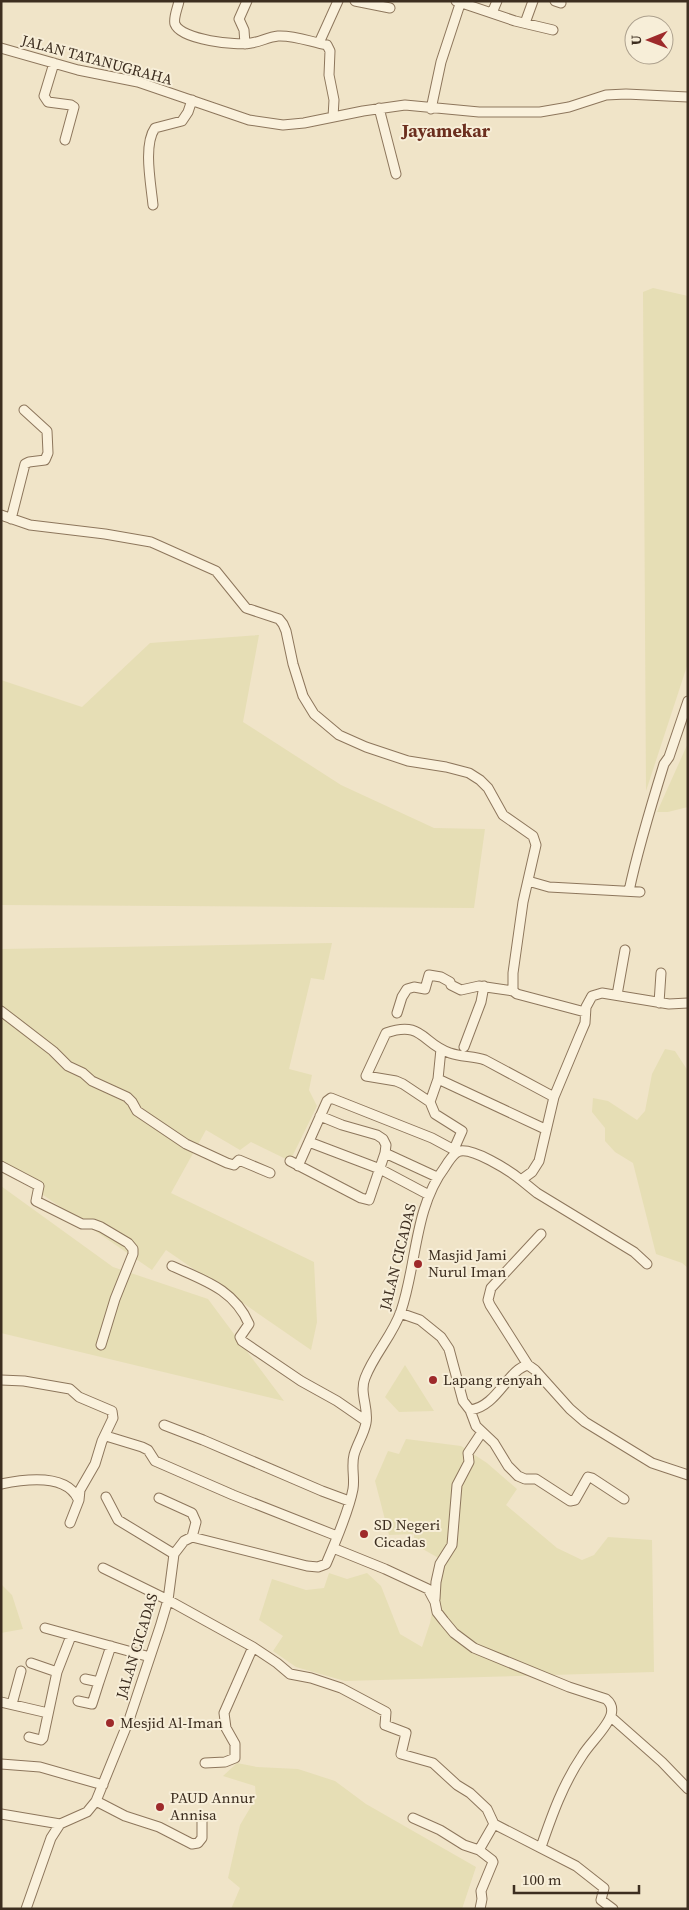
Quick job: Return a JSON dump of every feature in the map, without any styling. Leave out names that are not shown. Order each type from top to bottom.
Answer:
[{"type":"street","points":[[179,1],[175,24],[183,32],[214,42],[245,44],[277,36],[327,45],[330,51],[329,75],[334,100],[333,117]]},
{"type":"street","points":[[245,44],[244,30],[239,19],[247,1]]},
{"type":"street","points":[[319,43],[338,1]]},
{"type":"street","points":[[356,1],[390,8]]},
{"type":"street","points":[[492,12],[497,1]]},
{"type":"street","points":[[525,23],[533,1]]},
{"type":"street","points":[[431,109],[441,62],[459,2],[553,30]]},
{"type":"street","name":"JALAN TATANUGRAHA","points":[[1,48],[54,64],[138,82],[234,115],[264,123],[283,125],[304,123],[379,108],[405,106],[479,112],[540,112],[569,107],[606,95],[688,97]]},
{"type":"street","points":[[54,64],[44,96],[48,102],[71,104],[74,107],[65,140]]},
{"type":"street","points":[[153,205],[149,160],[150,137],[155,128],[182,121],[188,112],[192,100]]},
{"type":"street","points":[[379,108],[396,174]]},
{"type":"street","points":[[11,518],[25,464],[45,460],[48,453],[47,431],[24,410]]},
{"type":"street","points":[[1,516],[30,525],[105,534],[151,542],[216,571],[246,608],[278,619],[283,624],[303,696],[314,714],[339,734],[366,747],[408,761],[469,773],[480,780],[488,788],[503,815],[534,838],[536,845],[514,964],[513,991]]},
{"type":"street","points":[[629,891],[636,856],[664,764],[669,757],[688,701]]},
{"type":"street","points":[[528,881],[549,886],[640,892]]},
{"type":"street","points":[[616,995],[625,950]]},
{"type":"street","points":[[659,1002],[661,973]]},
{"type":"street","points":[[397,1013],[402,997],[407,989],[411,987],[425,989],[429,975],[441,977],[450,982],[451,986],[462,990],[484,986],[513,991],[517,994],[585,1012]]},
{"type":"street","points":[[464,1047],[481,1002],[484,986]]},
{"type":"street","points":[[521,1180],[532,1172],[539,1161],[554,1097],[580,1037],[585,1022],[585,1012],[590,999],[597,993],[678,1005],[688,1003]]},
{"type":"street","points":[[1,1010],[53,1050],[68,1066],[83,1073],[92,1081],[126,1097],[132,1102],[137,1111],[186,1144],[227,1163],[235,1165],[239,1160],[270,1173]]},
{"type":"street","points":[[456,1151],[462,1131],[435,1114],[430,1102],[396,1081],[367,1077],[366,1075],[375,1059],[384,1035],[405,1028],[412,1029],[451,1054],[485,1060],[554,1097]]},
{"type":"street","points":[[430,1102],[438,1080],[441,1049]]},
{"type":"street","points":[[438,1080],[545,1130]]},
{"type":"street","points":[[320,1116],[342,1125],[377,1135],[383,1139],[386,1153],[368,1200],[294,1164],[309,1142],[320,1116],[328,1099],[334,1099],[432,1138],[456,1151],[468,1150],[478,1154],[514,1174],[537,1193],[634,1252],[648,1264]]},
{"type":"street","points":[[309,1142],[380,1169],[429,1195]]},
{"type":"street","name":"JALAN CICADAS","points":[[192,1537],[307,1566],[318,1567],[326,1564],[353,1489],[353,1458],[366,1421],[363,1395],[365,1378],[390,1335],[400,1313],[407,1289],[418,1233],[429,1195],[437,1177],[456,1151]]},
{"type":"street","points":[[386,1153],[437,1177]]},
{"type":"street","points":[[1,1166],[39,1186],[36,1201],[82,1224],[96,1224],[131,1246],[133,1254],[115,1299],[101,1345]]},
{"type":"street","points":[[541,1234],[491,1288],[489,1294],[490,1305],[528,1365],[536,1370],[570,1409],[585,1422],[652,1463],[688,1475]]},
{"type":"street","points":[[172,1266],[208,1280],[231,1299],[241,1310],[248,1322],[248,1326],[240,1337],[242,1342],[366,1421]]},
{"type":"street","points":[[400,1313],[420,1320],[441,1338],[449,1349],[463,1401],[470,1410],[473,1421],[494,1443],[508,1466],[518,1476],[525,1479],[536,1479],[568,1500],[575,1500],[588,1478],[597,1480],[624,1498]]},
{"type":"street","points":[[470,1410],[482,1407],[500,1392],[523,1366],[528,1365]]},
{"type":"street","points":[[1,1380],[24,1381],[70,1389],[79,1397],[112,1411],[113,1418],[102,1441],[95,1464],[82,1485],[79,1500],[70,1523]]},
{"type":"street","points":[[164,1425],[349,1501]]},
{"type":"street","points":[[482,1432],[468,1453],[469,1462],[458,1485],[452,1545],[440,1564],[436,1582],[435,1602],[437,1612],[454,1633],[474,1648],[569,1688],[606,1699],[612,1707],[611,1716],[582,1754],[564,1786],[541,1847]]},
{"type":"street","points":[[106,1436],[142,1447],[148,1450],[155,1461],[233,1495],[337,1536]]},
{"type":"street","points":[[1,1484],[22,1480],[60,1482],[75,1492],[79,1500]]},
{"type":"street","points":[[106,1497],[118,1520],[174,1554],[184,1541],[192,1537],[196,1522],[192,1513],[159,1498]]},
{"type":"street","points":[[333,1548],[428,1589],[435,1602]]},
{"type":"street","name":"JALAN CICADAS","points":[[60,1824],[87,1812],[96,1801],[103,1785],[129,1720],[168,1600],[174,1554]]},
{"type":"street","points":[[103,1568],[168,1600],[253,1648],[277,1663],[290,1674],[311,1678],[342,1688],[386,1712],[385,1726],[406,1732],[401,1754],[433,1763],[457,1785],[478,1800],[487,1809],[494,1824],[576,1866],[604,1888],[601,1900],[612,1909]]},
{"type":"street","points":[[45,1628],[150,1657]]},
{"type":"street","points":[[29,1737],[42,1740],[57,1672],[71,1636]]},
{"type":"street","points":[[78,1701],[92,1704],[111,1646]]},
{"type":"street","points":[[205,1763],[225,1762],[235,1758],[235,1744],[226,1728],[224,1713],[253,1648]]},
{"type":"street","points":[[32,1663],[57,1672]]},
{"type":"street","points":[[12,1704],[21,1671]]},
{"type":"street","points":[[85,1679],[99,1682]]},
{"type":"street","points":[[1,1702],[48,1713]]},
{"type":"street","points":[[611,1716],[662,1762],[688,1790]]},
{"type":"street","points":[[1,1764],[40,1767],[103,1785]]},
{"type":"street","points":[[96,1801],[125,1816],[159,1827],[192,1844],[198,1843],[202,1838],[202,1821]]},
{"type":"street","points":[[1,1814],[60,1824],[51,1838],[26,1909]]},
{"type":"street","points":[[414,1818],[440,1830],[464,1845],[479,1850],[492,1860],[493,1862],[481,1891],[480,1909]]},
{"type":"street","points":[[479,1850],[494,1824]]},
{"type":"shaded area","points":[[653,288],[688,296],[688,663],[646,791],[643,292]]},
{"type":"shaded area","points":[[259,635],[243,722],[341,785],[434,828],[485,829],[474,908],[1,905],[1,680],[82,707],[150,643]]},
{"type":"shaded area","points":[[688,743],[688,807],[668,812],[657,812]]},
{"type":"shaded area","points":[[332,943],[324,980],[311,978],[289,1069],[312,1075],[309,1090],[317,1106],[290,1161],[251,1142],[240,1150],[206,1130],[171,1193],[314,1262],[317,1322],[311,1350],[166,1250],[152,1270],[1,1166],[1,949]]},
{"type":"shaded area","points":[[665,1049],[675,1051],[688,1071],[688,1268],[682,1263],[656,1254],[633,1163],[615,1152],[605,1141],[605,1128],[592,1112],[593,1098],[608,1101],[637,1120],[645,1111],[652,1074]]},
{"type":"shaded area","points":[[1,1186],[113,1267],[208,1299],[284,1401],[1,1333]]},
{"type":"shaded area","points":[[405,1365],[434,1411],[399,1412],[385,1397]]},
{"type":"shaded area","points":[[406,1439],[461,1446],[487,1463],[517,1489],[506,1505],[557,1548],[582,1560],[594,1555],[608,1537],[652,1540],[654,1672],[345,1681],[296,1667],[273,1651],[283,1636],[259,1620],[272,1579],[306,1590],[324,1588],[329,1573],[347,1579],[367,1573],[381,1586],[400,1634],[422,1647],[430,1623],[442,1560],[414,1544],[414,1534],[389,1535],[375,1481],[388,1451],[399,1454]]},
{"type":"shaded area","points":[[1,1584],[12,1595],[23,1629],[1,1633]]},
{"type":"shaded area","points":[[237,1763],[257,1767],[298,1769],[335,1781],[366,1804],[476,1867],[462,1909],[231,1909],[240,1888],[228,1878],[240,1825],[256,1798],[255,1786],[223,1776]]},
{"type":"place","name":"Masjid Jami Nurul Iman","points":[[418,1264]]},
{"type":"place","name":"Lapang renyah","points":[[433,1380]]},
{"type":"place","name":"SD Negeri Cicadas","points":[[364,1534]]},
{"type":"place","name":"Mesjid Al-Iman","points":[[110,1723]]},
{"type":"place","name":"PAUD Annur Annisa","points":[[160,1807]]},
{"type":"district","name":"Jayamekar","points":[[446,131]]}]
